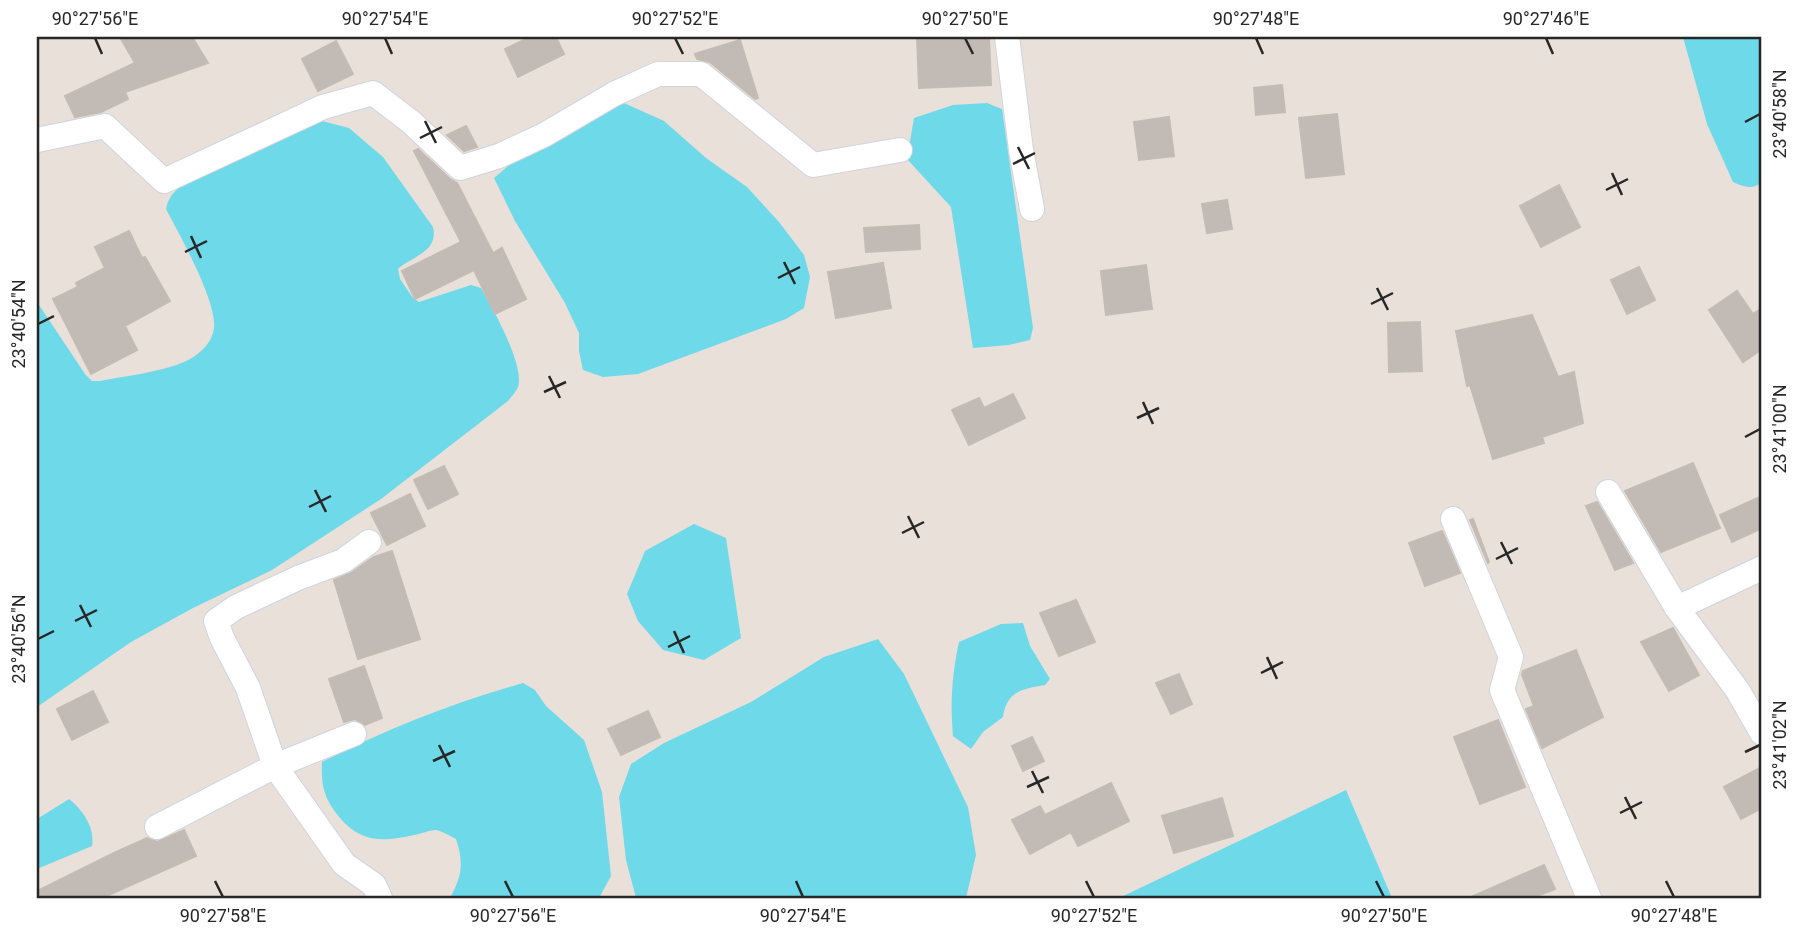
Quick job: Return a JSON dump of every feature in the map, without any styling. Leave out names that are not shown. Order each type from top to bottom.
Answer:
[{"type":"street","points":[[1007,37],[1021,150],[1032,209]]},
{"type":"street","points":[[37,141],[105,126],[164,181],[323,107],[373,93],[411,122],[460,168],[499,156],[544,135],[614,94],[658,74],[701,74],[813,164],[900,150]]},
{"type":"street","points":[[1608,492],[1677,608],[1738,691],[1762,733]]},
{"type":"street","points":[[1453,519],[1511,657],[1502,690],[1589,898]]},
{"type":"street","points":[[369,542],[343,561],[298,578],[236,607],[216,621],[248,688],[275,766],[344,864],[374,885],[380,898]]},
{"type":"street","points":[[1677,608],[1762,568]]},
{"type":"street","points":[[157,827],[275,766],[354,734]]},
{"type":"water","points":[[1683,37],[1762,37],[1762,182],[1759,185],[1748,187],[1733,182],[1707,124]]},
{"type":"water","points":[[624,103],[664,121],[706,158],[747,187],[804,255],[810,277],[804,308],[786,319],[638,374],[603,377],[583,370],[579,333],[565,303],[515,221],[494,178],[520,156],[580,119]]},
{"type":"water","points":[[987,103],[1002,109],[1033,328],[1030,340],[973,348],[951,207],[907,159],[914,118],[953,105]]},
{"type":"water","points":[[322,121],[349,128],[383,157],[433,227],[434,235],[428,248],[398,269],[400,279],[413,298],[419,302],[471,285],[481,288],[512,351],[519,377],[518,387],[508,401],[381,499],[272,570],[131,642],[37,707],[37,302],[92,381],[154,371],[184,362],[194,356],[204,349],[213,334],[213,316],[204,285],[166,209],[169,199],[189,180]]},
{"type":"water","points":[[694,524],[726,538],[741,638],[704,660],[663,650],[638,621],[627,594],[645,551]]},
{"type":"water","points":[[1023,623],[1030,646],[1050,679],[1045,685],[1023,690],[1012,697],[1003,717],[983,732],[971,749],[953,736],[952,689],[959,642],[1001,624]]},
{"type":"water","points":[[878,639],[904,674],[968,807],[976,855],[966,898],[636,898],[626,860],[619,797],[631,764],[664,743],[751,702],[824,657]]},
{"type":"water","points":[[523,683],[535,690],[546,706],[584,740],[602,792],[611,876],[599,898],[450,898],[461,869],[456,839],[436,830],[393,839],[365,836],[348,826],[330,805],[322,778],[322,762],[420,718]]},
{"type":"water","points":[[1346,790],[1392,898],[1119,898]]},
{"type":"water","points":[[69,799],[87,820],[92,833],[92,846],[37,869],[37,819]]},
{"type":"building","points":[[120,37],[192,37],[208,63],[125,92],[128,99],[101,112],[75,117],[65,96],[135,63]]},
{"type":"building","points":[[530,37],[556,37],[564,54],[518,77],[505,49]]},
{"type":"building","points":[[917,37],[989,37],[991,85],[919,88]]},
{"type":"building","points":[[740,40],[758,98],[755,99],[710,62],[697,59],[695,54]]},
{"type":"building","points":[[336,41],[353,74],[318,91],[302,59]]},
{"type":"building","points":[[1282,85],[1285,112],[1256,115],[1254,88]]},
{"type":"building","points":[[1337,114],[1344,174],[1306,178],[1299,118]]},
{"type":"building","points":[[1169,117],[1174,156],[1139,160],[1134,122]]},
{"type":"building","points":[[466,126],[477,147],[464,151],[447,135]]},
{"type":"building","points":[[418,149],[457,183],[493,253],[502,248],[526,299],[495,314],[474,270],[415,299],[402,271],[461,242],[414,151]]},
{"type":"building","points":[[1559,185],[1580,227],[1541,247],[1520,206]]},
{"type":"building","points":[[1227,200],[1232,229],[1207,233],[1202,204]]},
{"type":"building","points":[[919,225],[920,249],[866,252],[864,228]]},
{"type":"building","points":[[129,231],[142,258],[145,257],[170,301],[125,326],[137,350],[91,374],[53,299],[78,287],[76,283],[105,268],[95,247]]},
{"type":"building","points":[[883,263],[891,308],[836,318],[828,272]]},
{"type":"building","points":[[1146,265],[1152,309],[1106,315],[1101,271]]},
{"type":"building","points":[[1639,267],[1655,300],[1627,314],[1611,280]]},
{"type":"building","points":[[1737,291],[1753,314],[1762,308],[1762,349],[1743,362],[1709,310]]},
{"type":"building","points":[[1532,315],[1558,377],[1574,372],[1583,423],[1542,437],[1544,443],[1493,459],[1470,385],[1467,386],[1456,331]]},
{"type":"building","points":[[1420,322],[1422,371],[1389,372],[1388,323]]},
{"type":"building","points":[[1013,394],[1025,418],[969,445],[952,410],[979,398],[984,408]]},
{"type":"building","points":[[1693,463],[1720,528],[1661,552],[1625,491]]},
{"type":"building","points":[[444,466],[458,494],[428,509],[414,480]]},
{"type":"building","points":[[410,494],[425,526],[387,545],[371,513]]},
{"type":"building","points":[[1762,496],[1762,528],[1732,542],[1720,515]]},
{"type":"building","points":[[1597,502],[1633,563],[1615,570],[1586,506]]},
{"type":"building","points":[[1473,519],[1489,562],[1488,563],[1470,520]]},
{"type":"building","points":[[1442,531],[1460,573],[1425,586],[1409,543]]},
{"type":"building","points":[[392,551],[420,639],[358,659],[334,580],[351,573],[374,557]]},
{"type":"building","points":[[1076,600],[1095,642],[1059,656],[1040,613]]},
{"type":"building","points":[[1673,628],[1699,675],[1669,691],[1641,642]]},
{"type":"building","points":[[1576,650],[1603,717],[1542,748],[1526,709],[1534,706],[1522,675],[1523,671]]},
{"type":"building","points":[[364,666],[382,718],[365,725],[355,719],[344,722],[329,679]]},
{"type":"building","points":[[1179,674],[1192,704],[1171,714],[1156,683]]},
{"type":"building","points":[[93,691],[108,722],[72,740],[57,709]]},
{"type":"building","points":[[648,711],[660,737],[621,755],[608,729]]},
{"type":"building","points":[[1498,720],[1525,787],[1480,804],[1454,737]]},
{"type":"building","points":[[1032,737],[1044,761],[1023,771],[1012,746]]},
{"type":"building","points":[[1762,767],[1762,808],[1741,819],[1724,787]]},
{"type":"building","points":[[1111,783],[1129,821],[1078,846],[1071,832],[1030,854],[1012,820],[1040,806],[1045,815]]},
{"type":"building","points":[[1222,798],[1233,836],[1174,853],[1162,816]]},
{"type":"building","points":[[184,830],[196,856],[102,898],[37,898],[37,891],[114,853],[147,838],[157,842]]},
{"type":"building","points":[[1544,865],[1555,889],[1532,898],[1469,898]]}]
